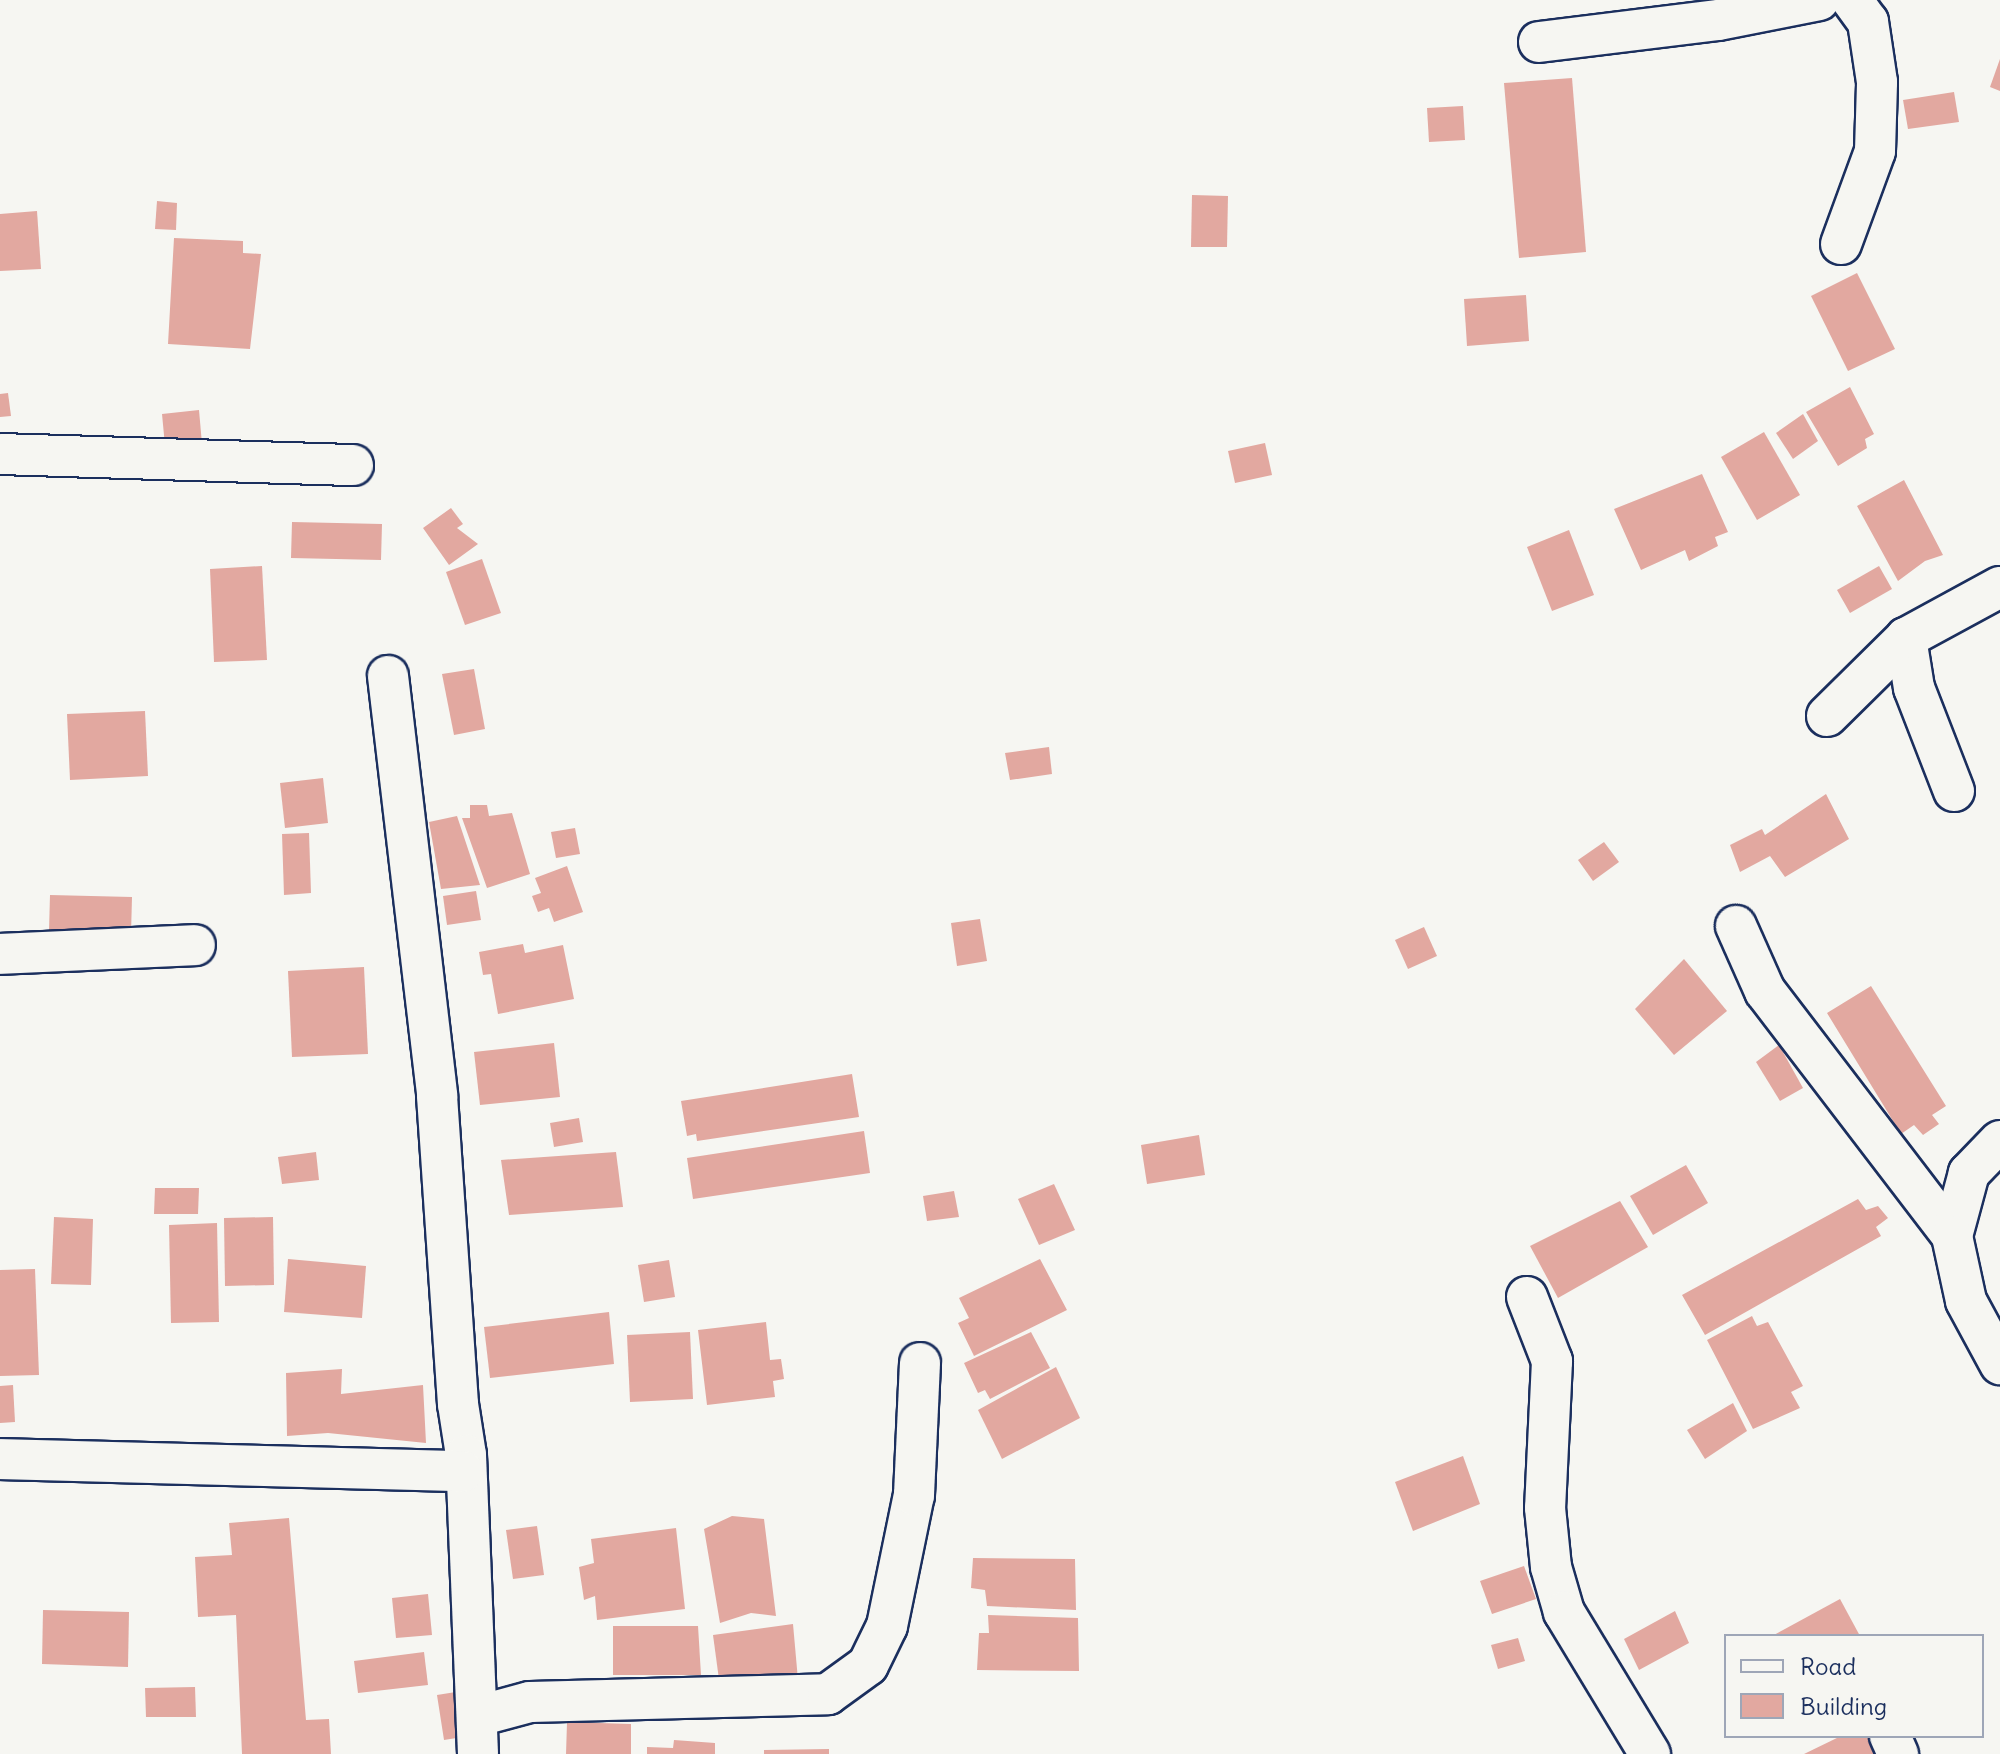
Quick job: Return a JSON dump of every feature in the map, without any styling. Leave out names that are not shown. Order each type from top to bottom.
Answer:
[{"type":"street","points":[[1539,42],[1719,20],[1819,0]]},
{"type":"street","points":[[1841,244],[1875,151],[1877,82],[1868,22],[1852,0]]},
{"type":"street","points":[[0,454],[353,465]]},
{"type":"street","points":[[1827,716],[1906,638],[2000,587]]},
{"type":"street","points":[[1906,638],[1914,688],[1954,791]]},
{"type":"street","points":[[388,676],[437,1096],[458,1404],[466,1455],[463,1471],[475,1595],[478,1735]]},
{"type":"street","points":[[1736,926],[1765,991],[1952,1236],[1966,1301],[2000,1364]]},
{"type":"street","points":[[0,954],[195,945]]},
{"type":"street","points":[[1952,1236],[1969,1173],[2000,1141]]},
{"type":"street","points":[[1527,1297],[1552,1361],[1545,1508],[1551,1567],[1564,1612],[1650,1754]]},
{"type":"street","points":[[478,1735],[530,1702],[828,1694],[868,1665],[887,1626],[914,1495],[920,1363]]},
{"type":"street","points":[[0,1459],[463,1471]]},
{"type":"building","points":[[2000,59],[2000,91],[1990,87]]},
{"type":"building","points":[[1572,78],[1586,252],[1519,258],[1504,83]]},
{"type":"building","points":[[1954,92],[1959,122],[1908,129],[1903,100]]},
{"type":"building","points":[[1463,106],[1465,140],[1429,142],[1427,108]]},
{"type":"building","points":[[1192,195],[1228,196],[1227,247],[1191,247]]},
{"type":"building","points":[[157,201],[177,203],[176,230],[155,229]]},
{"type":"building","points":[[37,211],[41,269],[0,271],[0,214]]},
{"type":"building","points":[[174,238],[243,241],[243,253],[261,254],[250,349],[168,344]]},
{"type":"building","points":[[1857,273],[1895,349],[1848,371],[1811,296]]},
{"type":"building","points":[[1526,295],[1529,341],[1467,346],[1464,299]]},
{"type":"building","points":[[1850,387],[1874,434],[1865,439],[1867,448],[1838,466],[1806,412]]},
{"type":"building","points":[[8,393],[11,416],[0,417],[0,394]]},
{"type":"building","points":[[199,410],[202,444],[165,446],[162,414]]},
{"type":"building","points":[[1803,414],[1818,441],[1793,459],[1776,433]]},
{"type":"building","points":[[1764,432],[1800,495],[1757,520],[1721,457]]},
{"type":"building","points":[[1265,443],[1272,475],[1235,483],[1228,451]]},
{"type":"building","points":[[1702,474],[1728,532],[1715,537],[1718,546],[1689,561],[1685,550],[1641,570],[1614,509]]},
{"type":"building","points":[[1904,480],[1943,555],[1925,561],[1898,581],[1857,506]]},
{"type":"building","points":[[451,508],[463,524],[457,528],[478,544],[449,565],[423,528]]},
{"type":"building","points":[[292,522],[382,524],[381,560],[291,558]]},
{"type":"building","points":[[1569,530],[1594,595],[1552,611],[1527,547]]},
{"type":"building","points":[[482,559],[501,613],[465,625],[446,572]]},
{"type":"building","points":[[262,566],[267,660],[214,662],[210,569]]},
{"type":"building","points":[[1879,566],[1892,589],[1850,613],[1837,590]]},
{"type":"building","points":[[474,669],[485,729],[454,735],[442,674]]},
{"type":"building","points":[[145,711],[148,776],[70,780],[67,714]]},
{"type":"building","points":[[1049,747],[1052,774],[1010,780],[1005,753]]},
{"type":"building","points":[[323,778],[328,823],[285,828],[280,783]]},
{"type":"building","points":[[1826,794],[1849,839],[1785,877],[1770,856],[1740,872],[1730,845],[1762,829],[1765,835]]},
{"type":"building","points":[[470,805],[487,805],[489,816],[512,813],[530,874],[487,888],[462,818],[470,818]]},
{"type":"building","points":[[457,816],[480,885],[441,889],[429,822]]},
{"type":"building","points":[[575,828],[580,854],[556,858],[551,832]]},
{"type":"building","points":[[309,833],[311,893],[284,895],[282,834]]},
{"type":"building","points":[[1604,842],[1619,862],[1593,881],[1578,860]]},
{"type":"building","points":[[567,866],[583,912],[554,922],[549,908],[538,912],[532,896],[541,893],[535,878]]},
{"type":"building","points":[[476,891],[481,920],[447,925],[443,896]]},
{"type":"building","points":[[50,895],[132,897],[131,934],[49,931]]},
{"type":"building","points":[[980,919],[987,961],[957,966],[951,923]]},
{"type":"building","points":[[1424,927],[1437,956],[1408,969],[1395,940]]},
{"type":"building","points":[[523,944],[525,953],[563,945],[574,999],[498,1014],[491,974],[483,975],[479,952]]},
{"type":"building","points":[[1684,959],[1727,1011],[1674,1055],[1635,1009]]},
{"type":"building","points":[[364,967],[368,1054],[292,1057],[288,971]]},
{"type":"building","points":[[1871,986],[1946,1106],[1932,1115],[1939,1124],[1923,1135],[1914,1125],[1901,1134],[1827,1013]]},
{"type":"building","points":[[554,1043],[560,1097],[480,1105],[474,1052]]},
{"type":"building","points":[[1779,1045],[1803,1088],[1780,1101],[1756,1062]]},
{"type":"building","points":[[852,1074],[859,1117],[697,1141],[696,1134],[687,1136],[681,1101]]},
{"type":"building","points":[[579,1118],[583,1142],[554,1147],[550,1123]]},
{"type":"building","points":[[864,1131],[870,1173],[693,1199],[687,1158]]},
{"type":"building","points":[[1199,1135],[1205,1175],[1147,1184],[1141,1145]]},
{"type":"building","points":[[316,1152],[319,1180],[282,1184],[278,1157]]},
{"type":"building","points":[[616,1152],[623,1207],[509,1215],[501,1160]]},
{"type":"building","points":[[1686,1165],[1708,1203],[1653,1235],[1630,1196]]},
{"type":"building","points":[[1054,1184],[1075,1230],[1039,1245],[1018,1199]]},
{"type":"building","points":[[155,1188],[199,1188],[198,1214],[154,1214]]},
{"type":"building","points":[[954,1191],[959,1217],[927,1221],[923,1196]]},
{"type":"building","points":[[1858,1199],[1866,1210],[1878,1206],[1888,1218],[1876,1227],[1881,1236],[1705,1335],[1682,1295]]},
{"type":"building","points":[[1620,1201],[1648,1247],[1558,1298],[1530,1246]]},
{"type":"building","points":[[54,1217],[93,1219],[91,1285],[51,1284]]},
{"type":"building","points":[[273,1217],[274,1285],[225,1286],[224,1218]]},
{"type":"building","points":[[217,1223],[219,1322],[171,1323],[169,1225]]},
{"type":"building","points":[[288,1259],[366,1266],[362,1318],[284,1312]]},
{"type":"building","points":[[1040,1259],[1067,1310],[974,1356],[958,1323],[969,1318],[959,1298]]},
{"type":"building","points":[[669,1260],[675,1297],[644,1302],[638,1265]]},
{"type":"building","points":[[35,1269],[39,1375],[0,1376],[0,1270]]},
{"type":"building","points":[[609,1312],[614,1364],[490,1378],[484,1327]]},
{"type":"building","points":[[1752,1316],[1757,1326],[1768,1322],[1803,1386],[1791,1392],[1800,1408],[1753,1429],[1707,1340]]},
{"type":"building","points":[[766,1322],[770,1360],[781,1359],[784,1379],[773,1381],[775,1397],[707,1405],[698,1330]]},
{"type":"building","points":[[690,1332],[693,1399],[630,1402],[627,1335]]},
{"type":"building","points":[[1031,1332],[1050,1368],[990,1399],[985,1390],[978,1393],[964,1363]]},
{"type":"building","points":[[1056,1367],[1080,1418],[1002,1459],[978,1410]]},
{"type":"building","points":[[342,1369],[341,1394],[423,1385],[426,1443],[328,1433],[287,1436],[286,1373]]},
{"type":"building","points":[[13,1385],[15,1422],[0,1423],[0,1386]]},
{"type":"building","points":[[1733,1403],[1747,1431],[1705,1459],[1687,1430]]},
{"type":"building","points":[[1463,1456],[1480,1504],[1413,1531],[1395,1482]]},
{"type":"building","points":[[732,1516],[764,1519],[776,1616],[751,1613],[720,1623],[704,1529]]},
{"type":"building","points":[[289,1518],[306,1720],[329,1719],[331,1754],[242,1754],[236,1615],[198,1617],[195,1557],[232,1555],[229,1523]]},
{"type":"building","points":[[537,1526],[544,1575],[513,1579],[506,1530]]},
{"type":"building","points":[[676,1528],[685,1609],[597,1620],[595,1596],[584,1600],[579,1567],[594,1563],[591,1539]]},
{"type":"building","points":[[973,1558],[1075,1559],[1076,1610],[987,1606],[985,1590],[971,1588]]},
{"type":"building","points":[[1524,1566],[1536,1599],[1492,1614],[1480,1581]]},
{"type":"building","points":[[428,1594],[432,1635],[396,1638],[392,1598]]},
{"type":"building","points":[[1840,1599],[1859,1634],[1776,1634]]},
{"type":"building","points":[[43,1610],[129,1612],[128,1667],[42,1664]]},
{"type":"building","points":[[1675,1611],[1689,1643],[1639,1670],[1624,1639]]},
{"type":"building","points":[[988,1615],[1078,1618],[1079,1671],[977,1670],[979,1633],[989,1633]]},
{"type":"building","points":[[793,1624],[798,1680],[720,1687],[713,1635]]},
{"type":"building","points":[[613,1626],[698,1626],[701,1675],[613,1675]]},
{"type":"building","points":[[1518,1638],[1525,1661],[1498,1669],[1491,1645]]},
{"type":"building","points":[[424,1652],[428,1685],[358,1693],[354,1661]]},
{"type":"building","points":[[195,1687],[196,1717],[146,1717],[145,1688]]},
{"type":"building","points":[[462,1691],[469,1736],[444,1740],[437,1695]]},
{"type":"building","points":[[567,1722],[631,1724],[631,1754],[566,1754]]},
{"type":"building","points":[[1837,1738],[1873,1738],[1881,1754],[1804,1754]]},
{"type":"building","points":[[674,1740],[715,1743],[715,1754],[647,1754],[647,1747],[673,1748]]},
{"type":"building","points":[[829,1749],[829,1754],[764,1754],[764,1750]]}]
